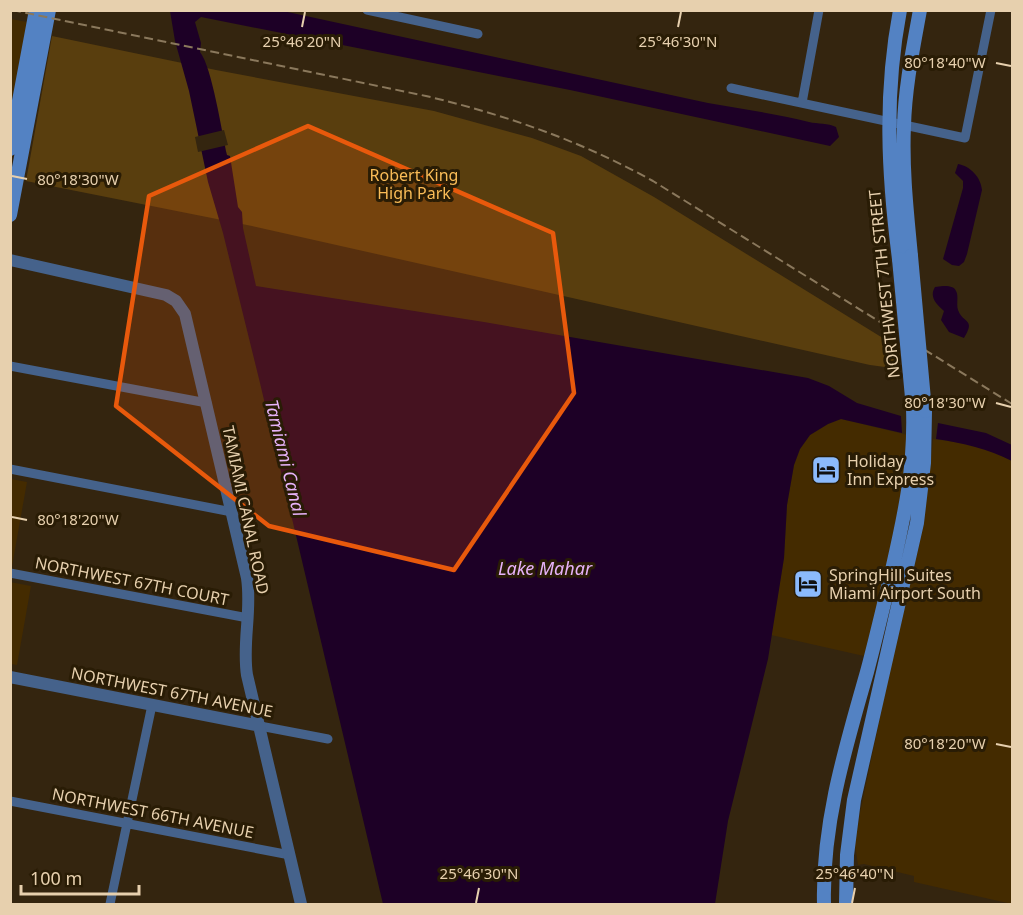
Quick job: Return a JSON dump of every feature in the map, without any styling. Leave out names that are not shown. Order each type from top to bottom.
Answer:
[{"type":"main road","points":[[10,215],[36,10]]},
{"type":"main road","points":[[10,149],[49,10]]},
{"type":"main road","name":"NORTHWEST 7TH STREET","points":[[900,10],[893,55],[888,121],[890,171],[905,257]]},
{"type":"main road","name":"NORTHWEST 7TH STREET","points":[[846,904],[847,855],[854,800],[917,523],[924,463],[905,257],[904,178],[907,84],[920,10]]},
{"type":"main road","name":"NORTHWEST 7TH STREET","points":[[824,904],[824,870],[836,786],[875,641],[908,500],[919,409]]},
{"type":"street","points":[[367,10],[478,34]]},
{"type":"street","points":[[802,103],[819,10]]},
{"type":"street","points":[[731,88],[965,138],[991,10]]},
{"type":"street","name":"TAMIAMI CANAL ROAD","points":[[10,260],[162,294],[176,301],[183,310],[247,578],[249,600],[245,662],[301,904]]},
{"type":"street","points":[[10,366],[207,403]]},
{"type":"street","points":[[10,469],[232,512]]},
{"type":"street","name":"NORTHWEST 67TH COURT","points":[[10,573],[248,618]]},
{"type":"street","name":"NORTHWEST 67TH AVENUE","points":[[10,677],[327,739]]},
{"type":"street","points":[[110,904],[152,705]]},
{"type":"street","name":"NORTHWEST 66TH AVENUE","points":[[10,801],[290,855]]},
{"type":"highlighted area","points":[[308,126],[553,233],[574,393],[454,570],[269,526],[116,406],[149,196]]},
{"type":"shaded area","points":[[11,19],[27,22],[11,111]]},
{"type":"shaded area","points":[[841,419],[908,435],[903,492],[870,640],[864,656],[771,635],[784,558],[787,505],[794,465],[800,449],[810,435]]},
{"type":"shaded area","points":[[933,439],[964,443],[992,451],[1012,461],[1012,904],[914,882],[914,876],[864,864],[858,865],[855,845],[860,813],[924,524]]},
{"type":"shaded area","points":[[11,479],[27,482],[11,572]]},
{"type":"shaded area","points":[[10,582],[31,586],[17,665],[11,664]]},
{"type":"green space","name":"Robert King High Park","points":[[52,36],[434,111],[532,138],[581,156],[654,197],[899,348],[900,369],[870,365],[252,226],[26,181]]},
{"type":"water","name":"Lake Mahar","points":[[170,11],[283,11],[708,103],[836,127],[839,137],[830,146],[570,90],[201,17],[195,22],[201,43],[200,52],[209,71],[227,155],[230,156],[238,207],[242,212],[243,228],[256,286],[484,322],[808,378],[829,386],[857,403],[901,416],[902,433],[841,419],[810,435],[800,449],[794,465],[787,505],[784,558],[768,659],[728,821],[715,904],[383,904],[260,383],[208,182]]},
{"type":"water","points":[[958,164],[974,173],[980,181],[982,190],[967,254],[964,262],[959,266],[952,265],[943,259],[963,188],[963,181],[955,173]]},
{"type":"water","points":[[935,287],[952,287],[957,293],[958,310],[969,324],[964,338],[949,332],[941,320],[944,311],[936,303],[933,291]]},
{"type":"water","points":[[938,423],[986,433],[1012,445],[1012,461],[975,447],[936,439]]},
{"type":"pier","points":[[224,130],[228,145],[198,152],[195,137]]},
{"type":"railway","points":[[12,10],[426,96],[514,121],[571,142],[653,181],[1012,404]]},
{"type":"place","name":"Holiday Inn Express","points":[[826,470]]},
{"type":"place","name":"SpringHill Suites Miami Airport South","points":[[808,584]]},
{"type":"water label","name":"Tamiami Canal","points":[[285,458]]}]
